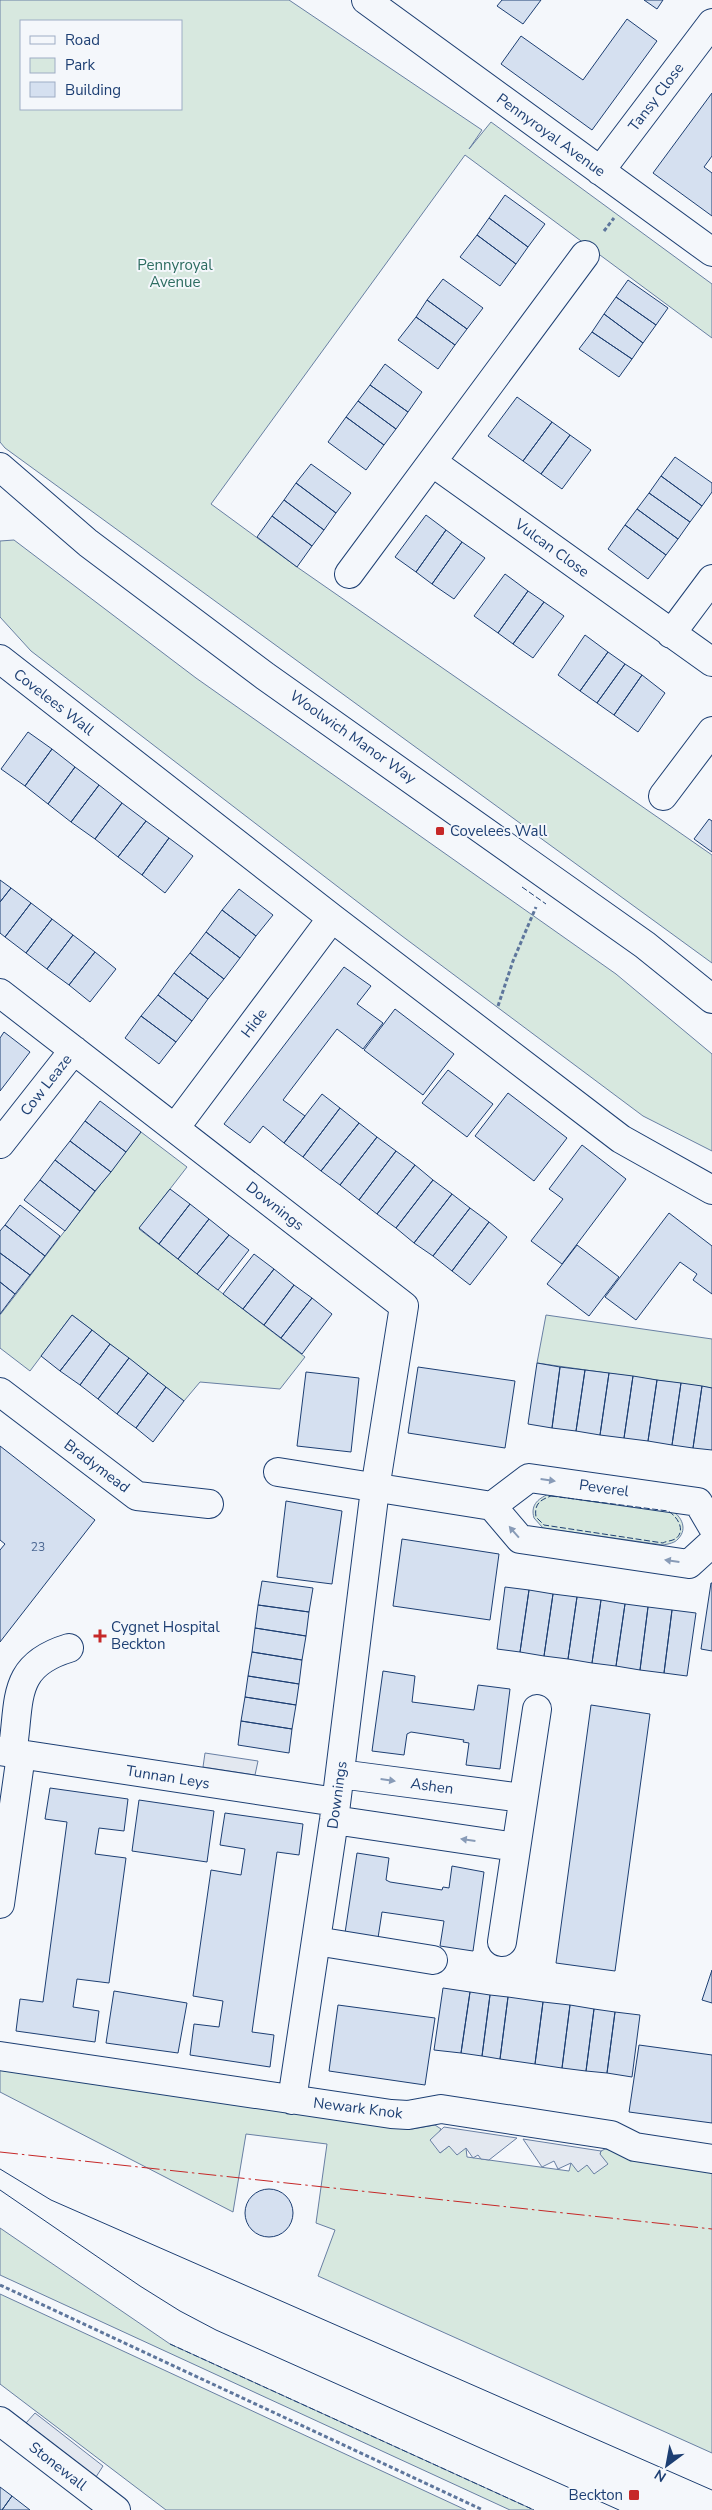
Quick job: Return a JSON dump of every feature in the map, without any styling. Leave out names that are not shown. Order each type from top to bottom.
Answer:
[{"type":"street","name":"Pennyroyal Avenue","points":[[366,0],[712,252]]},
{"type":"street","name":"Tansy Close","points":[[600,172],[712,23]]},
{"type":"street","points":[[349,574],[585,255]]},
{"type":"street","name":"Vulcan Close","points":[[432,462],[712,662]]},
{"type":"street","name":"Woolwich Manor Way","points":[[3,476],[88,543],[265,676],[629,933],[712,999]]},
{"type":"street","points":[[671,634],[712,579]]},
{"type":"street","name":"Covelees Wall","points":[[0,659],[332,918],[621,1139],[712,1190]]},
{"type":"street","points":[[663,796],[712,732]]},
{"type":"street","name":"Hide","points":[[175,1128],[332,918]]},
{"type":"street","name":"Downings","points":[[0,994],[404,1306],[376,1488],[335,1811],[292,2100]]},
{"type":"street","name":"Cow Leaze","points":[[0,1144],[74,1050]]},
{"type":"street","name":"Bradymead","points":[[0,1392],[137,1496],[209,1504]]},
{"type":"street","points":[[278,1472],[492,1506],[520,1539],[689,1564],[712,1543]]},
{"type":"street","name":"Peverel","points":[[492,1506],[529,1478],[698,1502],[712,1526]]},
{"type":"street","points":[[0,1904],[11,1753],[23,1678],[33,1666],[49,1654],[69,1648]]},
{"type":"street","points":[[502,1942],[536,1709]]},
{"type":"street","name":"Tunnan Leys","points":[[11,1753],[335,1811]]},
{"type":"street","name":"Ashen","points":[[340,1774],[523,1798]]},
{"type":"street","points":[[335,1811],[516,1847]]},
{"type":"street","points":[[316,1941],[433,1960]]},
{"type":"street","name":"Newark Knok","points":[[0,2056],[408,2116],[441,2109],[610,2135],[635,2148],[712,2159]]},
{"type":"street","name":"Stonewall","points":[[0,2421],[116,2510]]},
{"type":"path","points":[[585,255],[617,214],[629,192]]},
{"type":"path","points":[[488,1038],[513,961],[537,904]]},
{"type":"path","points":[[0,2285],[483,2510]]},
{"type":"green space","name":"Pennyroyal Avenue","points":[[0,0],[289,0],[482,130],[469,149],[491,122],[712,284],[712,338],[465,155],[211,504],[297,567],[712,855],[712,963],[5,448],[0,442]]},
{"type":"green space","points":[[14,540],[196,678],[616,974],[712,1054],[712,1151],[643,1116],[402,936],[31,651],[0,617],[0,541]]},
{"type":"green space","points":[[141,1132],[187,1167],[139,1229],[305,1357],[280,1389],[200,1382],[184,1401],[72,1315],[30,1371],[0,1348],[0,1315]]},
{"type":"green space","points":[[546,1315],[712,1339],[712,1388],[537,1363]]},
{"type":"green space","points":[[551,1493],[669,1509],[680,1518],[683,1530],[677,1540],[663,1545],[543,1528],[534,1518],[533,1509],[539,1499]]},
{"type":"green space","points":[[0,2070],[412,2129],[435,2125],[441,2129],[438,2134],[440,2153],[449,2146],[466,2148],[467,2157],[569,2171],[571,2163],[600,2154],[605,2149],[712,2172],[712,2453],[318,2276],[335,2230],[316,2223],[327,2144],[246,2134],[233,2212],[0,2092]]},
{"type":"green space","points":[[0,2228],[170,2344],[534,2510],[510,2510],[0,2275]]},
{"type":"green space","points":[[0,2294],[466,2510],[166,2510],[0,2384]]},
{"type":"shaded area","points":[[205,1753],[258,1761],[255,1775],[203,1767]]},
{"type":"shaded area","points":[[444,2127],[517,2138],[489,2160],[481,2159],[478,2155],[473,2158],[466,2148],[457,2155],[449,2146],[440,2153],[430,2140]]},
{"type":"shaded area","points":[[523,2139],[601,2151],[600,2154],[608,2164],[594,2174],[587,2165],[578,2172],[571,2163],[558,2169],[554,2161],[542,2167]]},
{"type":"shaded area","points":[[35,2413],[103,2466],[96,2477],[26,2423]]},
{"type":"building","points":[[502,0],[541,0],[523,24],[497,6]]},
{"type":"building","points":[[644,0],[663,0],[657,9]]},
{"type":"building","points":[[627,19],[657,41],[592,130],[501,64],[521,36],[583,80]]},
{"type":"building","points":[[712,93],[712,156],[704,167],[712,173],[712,216],[653,173]]},
{"type":"building","points":[[505,195],[545,224],[528,247],[489,218]]},
{"type":"building","points":[[489,218],[528,247],[516,264],[477,235]]},
{"type":"building","points":[[477,235],[516,264],[500,286],[460,257]]},
{"type":"building","points":[[443,279],[483,308],[467,329],[427,300]]},
{"type":"building","points":[[628,280],[668,308],[656,325],[616,297]]},
{"type":"building","points":[[616,297],[656,325],[643,343],[604,314]]},
{"type":"building","points":[[427,300],[467,329],[455,345],[416,317]]},
{"type":"building","points":[[604,314],[643,343],[632,359],[592,332]]},
{"type":"building","points":[[416,317],[455,345],[438,369],[398,340]]},
{"type":"building","points":[[592,332],[632,359],[619,377],[579,349]]},
{"type":"building","points":[[385,364],[422,392],[408,412],[370,385]]},
{"type":"building","points":[[370,385],[408,412],[396,429],[358,401]]},
{"type":"building","points":[[517,397],[552,422],[523,461],[488,436]]},
{"type":"building","points":[[358,401],[396,429],[384,445],[346,417]]},
{"type":"building","points":[[346,417],[384,445],[366,470],[328,442]]},
{"type":"building","points":[[552,422],[570,435],[541,474],[523,461]]},
{"type":"building","points":[[570,435],[591,450],[562,489],[541,474]]},
{"type":"building","points":[[675,457],[712,483],[712,492],[702,506],[661,476]]},
{"type":"building","points":[[311,464],[351,493],[336,513],[296,483]]},
{"type":"building","points":[[661,476],[702,506],[690,522],[649,493]]},
{"type":"building","points":[[296,483],[336,513],[324,530],[284,500]]},
{"type":"building","points":[[649,493],[690,522],[678,539],[637,509]]},
{"type":"building","points":[[284,500],[324,530],[312,546],[272,516]]},
{"type":"building","points":[[637,509],[678,539],[666,555],[625,525]]},
{"type":"building","points":[[426,515],[446,530],[416,572],[395,557]]},
{"type":"building","points":[[272,516],[312,546],[297,567],[257,537]]},
{"type":"building","points":[[625,525],[666,555],[648,579],[608,549]]},
{"type":"building","points":[[446,530],[462,542],[432,584],[416,572]]},
{"type":"building","points":[[462,542],[485,558],[454,599],[432,584]]},
{"type":"building","points":[[505,574],[528,591],[498,633],[474,616]]},
{"type":"building","points":[[528,591],[544,602],[513,644],[498,633]]},
{"type":"building","points":[[544,602],[564,616],[533,658],[513,644]]},
{"type":"building","points":[[585,635],[608,652],[580,691],[558,675]]},
{"type":"building","points":[[608,652],[625,664],[597,703],[580,691]]},
{"type":"building","points":[[625,664],[642,675],[614,715],[597,703]]},
{"type":"building","points":[[642,675],[665,693],[638,732],[614,715]]},
{"type":"building","points":[[28,732],[52,749],[25,786],[1,769]]},
{"type":"building","points":[[52,749],[75,767],[48,804],[25,786]]},
{"type":"building","points":[[75,767],[99,785],[71,822],[48,804]]},
{"type":"building","points":[[99,785],[122,803],[95,839],[71,822]]},
{"type":"building","points":[[122,803],[146,821],[118,857],[95,839]]},
{"type":"building","points":[[709,819],[712,821],[712,852],[694,839]]},
{"type":"building","points":[[146,821],[169,838],[142,875],[118,857]]},
{"type":"building","points":[[169,838],[193,856],[165,893],[142,875]]},
{"type":"building","points":[[0,880],[11,888],[0,902]]},
{"type":"building","points":[[11,888],[31,903],[5,937],[0,933],[0,902]]},
{"type":"building","points":[[239,889],[273,915],[256,936],[222,910]]},
{"type":"building","points":[[31,903],[52,919],[26,953],[5,937]]},
{"type":"building","points":[[222,910],[256,936],[240,958],[206,932]]},
{"type":"building","points":[[52,919],[73,935],[47,969],[26,953]]},
{"type":"building","points":[[206,932],[240,958],[224,979],[190,953]]},
{"type":"building","points":[[73,935],[95,952],[69,985],[47,969]]},
{"type":"building","points":[[95,952],[116,969],[90,1002],[69,985]]},
{"type":"building","points":[[190,953],[224,979],[208,999],[174,973]]},
{"type":"building","points":[[344,967],[371,986],[357,1004],[383,1023],[363,1049],[337,1029],[283,1100],[305,1116],[284,1143],[263,1126],[250,1143],[224,1124]]},
{"type":"building","points":[[174,973],[208,999],[192,1021],[158,995]]},
{"type":"building","points":[[158,995],[192,1021],[176,1042],[141,1016]]},
{"type":"building","points":[[395,1009],[454,1054],[423,1095],[364,1050]]},
{"type":"building","points":[[141,1016],[176,1042],[159,1064],[125,1038]]},
{"type":"building","points":[[4,1032],[30,1052],[0,1091],[0,1038]]},
{"type":"building","points":[[448,1070],[493,1104],[467,1137],[422,1103]]},
{"type":"building","points":[[508,1093],[567,1138],[534,1181],[475,1136]]},
{"type":"building","points":[[322,1094],[340,1108],[303,1157],[284,1143]]},
{"type":"building","points":[[100,1101],[141,1132],[126,1152],[85,1121]]},
{"type":"building","points":[[340,1108],[359,1123],[321,1171],[303,1157]]},
{"type":"building","points":[[85,1121],[126,1152],[111,1172],[70,1141]]},
{"type":"building","points":[[359,1123],[377,1137],[340,1185],[321,1171]]},
{"type":"building","points":[[377,1137],[396,1151],[359,1200],[340,1185]]},
{"type":"building","points":[[70,1141],[111,1172],[95,1191],[55,1160]]},
{"type":"building","points":[[582,1145],[626,1179],[562,1264],[531,1241],[563,1199],[549,1189]]},
{"type":"building","points":[[396,1151],[415,1165],[377,1214],[359,1200]]},
{"type":"building","points":[[55,1160],[95,1191],[80,1211],[40,1180]]},
{"type":"building","points":[[415,1165],[433,1180],[396,1228],[377,1214]]},
{"type":"building","points":[[40,1180],[80,1211],[65,1231],[24,1200]]},
{"type":"building","points":[[433,1180],[452,1194],[414,1243],[396,1228]]},
{"type":"building","points":[[170,1189],[190,1204],[159,1244],[139,1228]]},
{"type":"building","points":[[452,1194],[470,1208],[433,1256],[414,1243]]},
{"type":"building","points":[[190,1204],[209,1219],[178,1259],[159,1244]]},
{"type":"building","points":[[20,1205],[60,1236],[45,1256],[5,1225]]},
{"type":"building","points":[[470,1208],[489,1222],[452,1271],[433,1256]]},
{"type":"building","points":[[669,1213],[712,1246],[712,1294],[693,1280],[697,1274],[680,1262],[636,1320],[605,1297]]},
{"type":"building","points":[[209,1219],[229,1235],[197,1274],[178,1259]]},
{"type":"building","points":[[489,1222],[507,1237],[470,1285],[452,1271]]},
{"type":"building","points":[[5,1225],[45,1256],[30,1275],[0,1253],[0,1231]]},
{"type":"building","points":[[229,1235],[249,1250],[218,1290],[197,1274]]},
{"type":"building","points":[[577,1245],[619,1277],[589,1316],[547,1284]]},
{"type":"building","points":[[0,1253],[30,1275],[15,1294],[0,1282]]},
{"type":"building","points":[[254,1254],[274,1269],[243,1309],[223,1294]]},
{"type":"building","points":[[274,1269],[294,1285],[264,1325],[243,1309]]},
{"type":"building","points":[[0,1282],[15,1294],[0,1314]]},
{"type":"building","points":[[294,1285],[312,1298],[281,1338],[264,1325]]},
{"type":"building","points":[[312,1298],[332,1314],[302,1354],[281,1338]]},
{"type":"building","points":[[72,1315],[92,1330],[60,1371],[41,1356]]},
{"type":"building","points":[[92,1330],[110,1344],[80,1385],[60,1371]]},
{"type":"building","points":[[110,1344],[129,1358],[98,1399],[80,1385]]},
{"type":"building","points":[[129,1358],[148,1373],[117,1414],[98,1399]]},
{"type":"building","points":[[537,1363],[560,1367],[552,1428],[528,1424]]},
{"type":"building","points":[[418,1367],[515,1381],[505,1448],[408,1433]]},
{"type":"building","points":[[560,1367],[585,1370],[576,1431],[552,1428]]},
{"type":"building","points":[[585,1370],[609,1373],[600,1435],[576,1431]]},
{"type":"building","points":[[306,1372],[359,1378],[351,1452],[297,1446]]},
{"type":"building","points":[[148,1373],[166,1387],[136,1428],[117,1414]]},
{"type":"building","points":[[609,1373],[633,1376],[624,1438],[600,1435]]},
{"type":"building","points":[[633,1376],[657,1380],[648,1441],[624,1438]]},
{"type":"building","points":[[657,1380],[681,1383],[672,1445],[648,1441]]},
{"type":"building","points":[[681,1383],[702,1386],[693,1448],[672,1445]]},
{"type":"building","points":[[702,1386],[712,1388],[712,1450],[693,1448]]},
{"type":"building","points":[[166,1387],[184,1401],[153,1442],[136,1428]]},
{"type":"building","points":[[0,1446],[95,1520],[0,1642],[0,1550],[5,1544],[0,1540]]},
{"type":"building","points":[[286,1501],[342,1511],[332,1584],[277,1577]]},
{"type":"building","points":[[402,1539],[499,1554],[490,1620],[393,1606]]},
{"type":"building","points":[[262,1581],[313,1588],[309,1612],[258,1605]]},
{"type":"building","points":[[712,1583],[712,1651],[701,1649]]},
{"type":"building","points":[[505,1587],[529,1590],[520,1652],[497,1649]]},
{"type":"building","points":[[529,1590],[553,1594],[544,1656],[520,1652]]},
{"type":"building","points":[[553,1594],[577,1597],[568,1659],[544,1656]]},
{"type":"building","points":[[577,1597],[601,1600],[592,1663],[568,1659]]},
{"type":"building","points":[[601,1600],[625,1604],[616,1666],[592,1663]]},
{"type":"building","points":[[625,1604],[648,1607],[640,1670],[616,1666]]},
{"type":"building","points":[[258,1605],[309,1612],[306,1636],[255,1628]]},
{"type":"building","points":[[648,1607],[672,1610],[664,1673],[640,1670]]},
{"type":"building","points":[[672,1610],[696,1613],[687,1676],[664,1673]]},
{"type":"building","points":[[255,1628],[306,1636],[302,1660],[252,1652]]},
{"type":"building","points":[[252,1652],[302,1660],[299,1684],[248,1676]]},
{"type":"building","points":[[383,1671],[415,1676],[412,1702],[474,1710],[478,1685],[510,1689],[500,1769],[466,1765],[469,1743],[463,1742],[464,1740],[411,1732],[407,1734],[404,1755],[372,1751]]},
{"type":"building","points":[[248,1676],[299,1684],[296,1705],[245,1697]]},
{"type":"building","points":[[245,1697],[296,1705],[292,1729],[241,1721]]},
{"type":"building","points":[[591,1705],[650,1714],[615,1971],[556,1963]]},
{"type":"building","points":[[241,1721],[292,1729],[289,1753],[238,1745]]},
{"type":"building","points":[[50,1788],[128,1799],[124,1831],[99,1828],[95,1854],[126,1858],[109,1983],[77,1979],[73,2007],[99,2011],[95,2042],[16,2031],[20,1999],[43,2002],[67,1822],[45,1819]]},
{"type":"building","points":[[139,1800],[214,1811],[207,1862],[132,1851]]},
{"type":"building","points":[[225,1813],[303,1824],[299,1855],[277,1852],[252,2032],[274,2035],[270,2067],[190,2055],[194,2024],[219,2027],[223,2001],[193,1996],[211,1870],[241,1875],[245,1849],[220,1845]]},
{"type":"building","points":[[357,1853],[389,1858],[386,1880],[390,1882],[442,1890],[443,1887],[449,1888],[452,1866],[484,1872],[473,1951],[440,1946],[444,1921],[382,1912],[378,1938],[345,1933]]},
{"type":"building","points":[[712,1970],[712,2003],[702,2000]]},
{"type":"building","points":[[443,1988],[470,1992],[461,2053],[434,2050]]},
{"type":"building","points":[[114,1991],[187,2003],[178,2053],[106,2043]]},
{"type":"building","points":[[470,1992],[490,1995],[482,2056],[461,2053]]},
{"type":"building","points":[[490,1995],[508,1997],[500,2059],[482,2056]]},
{"type":"building","points":[[508,1997],[543,2002],[535,2064],[500,2059]]},
{"type":"building","points":[[543,2002],[570,2005],[562,2068],[535,2064]]},
{"type":"building","points":[[338,2005],[435,2018],[425,2085],[329,2071]]},
{"type":"building","points":[[570,2005],[594,2009],[586,2071],[562,2068]]},
{"type":"building","points":[[594,2009],[615,2012],[607,2073],[586,2071]]},
{"type":"building","points":[[615,2012],[640,2015],[632,2077],[607,2073]]},
{"type":"building","points":[[639,2045],[712,2055],[712,2123],[629,2112]]},
{"type":"building","points":[[264,2189],[274,2189],[286,2196],[293,2208],[293,2218],[286,2230],[274,2237],[264,2237],[256,2233],[249,2226],[245,2218],[245,2208],[249,2200],[256,2193]]},
{"type":"building","points":[[0,2487],[12,2496],[2,2510],[0,2510]]},
{"type":"building","points":[[12,2496],[30,2510],[2,2510]]},
{"type":"tram line","points":[[0,2169],[51,2200],[712,2490]]},
{"type":"tram line","points":[[0,2190],[140,2286],[180,2311],[216,2330],[619,2510]]},
{"type":"fence","points":[[522,887],[546,904]]},
{"type":"fence","points":[[551,1496],[668,1511],[675,1516],[679,1524],[679,1536],[663,1543],[544,1525],[536,1517],[536,1509],[541,1501],[551,1496]]},
{"type":"fence","points":[[170,2344],[534,2510]]},
{"type":"power","points":[[0,2152],[712,2229]]},
{"type":"place","name":"Covelees Wall","points":[[440,831]]},
{"type":"place","name":"Cygnet Hospital Beckton","points":[[100,1636]]},
{"type":"place","name":"Beckton","points":[[634,2495]]}]
